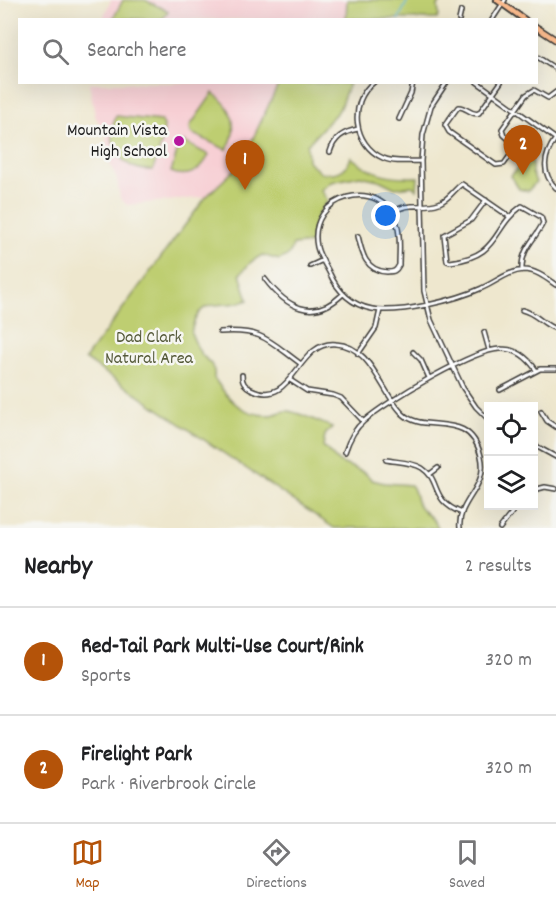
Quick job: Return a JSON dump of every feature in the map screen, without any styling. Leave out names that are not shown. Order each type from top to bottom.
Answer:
[{"type":"main road","points":[[497,0],[504,2],[523,18]]},
{"type":"main road","points":[[538,28],[556,40]]},
{"type":"street","points":[[493,18],[504,2]]},
{"type":"street","points":[[459,18],[461,11]]},
{"type":"street","points":[[538,57],[556,69]]},
{"type":"street","points":[[372,84],[361,98],[357,111],[358,129],[366,146],[385,159],[421,161]]},
{"type":"street","points":[[399,119],[413,84]]},
{"type":"street","points":[[446,84],[431,106],[426,121],[421,161],[423,279],[426,304],[431,320],[469,398],[484,414]]},
{"type":"street","points":[[480,84],[556,139],[548,151],[545,165],[547,176],[556,188]]},
{"type":"street","points":[[500,84],[477,114],[458,107],[445,125],[449,132],[496,165],[504,164],[514,150],[513,143],[504,135],[502,129],[531,91],[548,98],[556,92]]},
{"type":"street","points":[[330,152],[337,138],[348,131],[358,129]]},
{"type":"street","points":[[392,213],[406,206],[441,202],[462,184],[510,218]]},
{"type":"street","points":[[358,236],[362,254],[369,266],[378,271],[396,271],[399,265],[397,223],[392,213],[381,203],[365,196],[351,196],[335,202],[323,214],[317,228],[317,247],[333,281],[343,294],[360,305],[380,310],[402,310],[463,295],[486,286],[509,273],[522,270],[538,274],[556,285]]},
{"type":"street","points":[[486,200],[471,220],[444,235],[447,261],[470,258],[483,251],[522,206],[543,220],[542,226],[525,249],[522,270]]},
{"type":"street","points":[[310,266],[323,260]]},
{"type":"street","points":[[265,279],[285,302],[300,308],[321,308],[331,304],[343,294]]},
{"type":"street","points":[[358,354],[376,328],[380,310]]},
{"type":"street","points":[[522,310],[533,313],[556,329]]},
{"type":"street","points":[[220,332],[242,331],[259,334],[301,364]]},
{"type":"street","points":[[484,332],[489,350]]},
{"type":"street","points":[[242,375],[243,383],[248,387],[265,393],[279,390],[290,380],[312,351],[326,344],[342,345],[358,354],[370,366],[402,414],[410,419],[454,426],[468,434],[477,445],[482,461],[481,478],[462,513],[460,528]]},
{"type":"street","points":[[345,452],[351,437],[363,421],[429,378],[489,350],[513,351],[527,358],[536,370]]},
{"type":"street","points":[[412,352],[421,360],[429,378]]},
{"type":"street","points":[[500,390],[536,370],[556,369]]},
{"type":"street","points":[[290,380],[309,392],[341,398],[363,421]]},
{"type":"street","points":[[541,411],[547,421],[556,427]]},
{"type":"street","points":[[538,447],[556,457]]},
{"type":"street","points":[[386,460],[416,465],[429,474],[442,501],[462,513]]},
{"type":"street","points":[[429,474],[438,468]]},
{"type":"street","points":[[538,489],[545,487],[556,489]]},
{"type":"street","points":[[502,527],[514,510]]},
{"type":"shaded area","points":[[111,0],[347,0],[348,14],[346,18],[103,18]]},
{"type":"shaded area","name":"Mountain Vista High School","points":[[89,84],[279,84],[248,149],[235,169],[206,197],[127,205],[120,198],[117,179],[109,162],[106,134],[95,116]]},
{"type":"green space","points":[[123,0],[145,0],[168,11],[164,18],[114,18]]},
{"type":"green space","points":[[347,0],[442,0],[438,6],[438,18],[346,18]]},
{"type":"green space","name":"Dad Clark Natural Area","points":[[279,84],[349,84],[339,110],[307,145],[308,161],[321,173],[331,173],[343,169],[351,157],[374,172],[399,177],[418,177],[417,190],[412,186],[395,188],[379,180],[360,176],[331,182],[321,190],[328,201],[320,210],[316,220],[312,243],[293,245],[289,255],[279,260],[262,255],[252,261],[240,274],[248,300],[206,307],[195,320],[191,333],[200,352],[214,369],[214,378],[237,405],[260,415],[292,412],[332,427],[325,435],[323,446],[339,462],[365,473],[372,480],[411,485],[418,504],[438,528],[334,528],[85,359],[206,197],[235,169],[248,149]]},
{"type":"green space","points":[[213,93],[226,105],[232,118],[233,134],[227,150],[191,133],[190,126]]},
{"type":"green space","points":[[116,116],[161,121],[164,125],[163,138],[153,170],[132,166],[118,154],[112,136]]},
{"type":"green space","points":[[184,142],[209,155],[198,169],[183,175],[171,172],[179,145]]},
{"type":"green space","points":[[524,160],[532,160],[532,173],[536,182],[528,191],[519,189],[511,176]]},
{"type":"waterway","points":[[399,18],[408,0]]},
{"type":"place","name":"Mountain Vista High School","points":[[179,141]]},
{"type":"place","name":"Firelight Park","points":[[523,175]]},
{"type":"place","name":"Red-Tail Park Multi-Use Court/Rink","points":[[245,190]]}]
